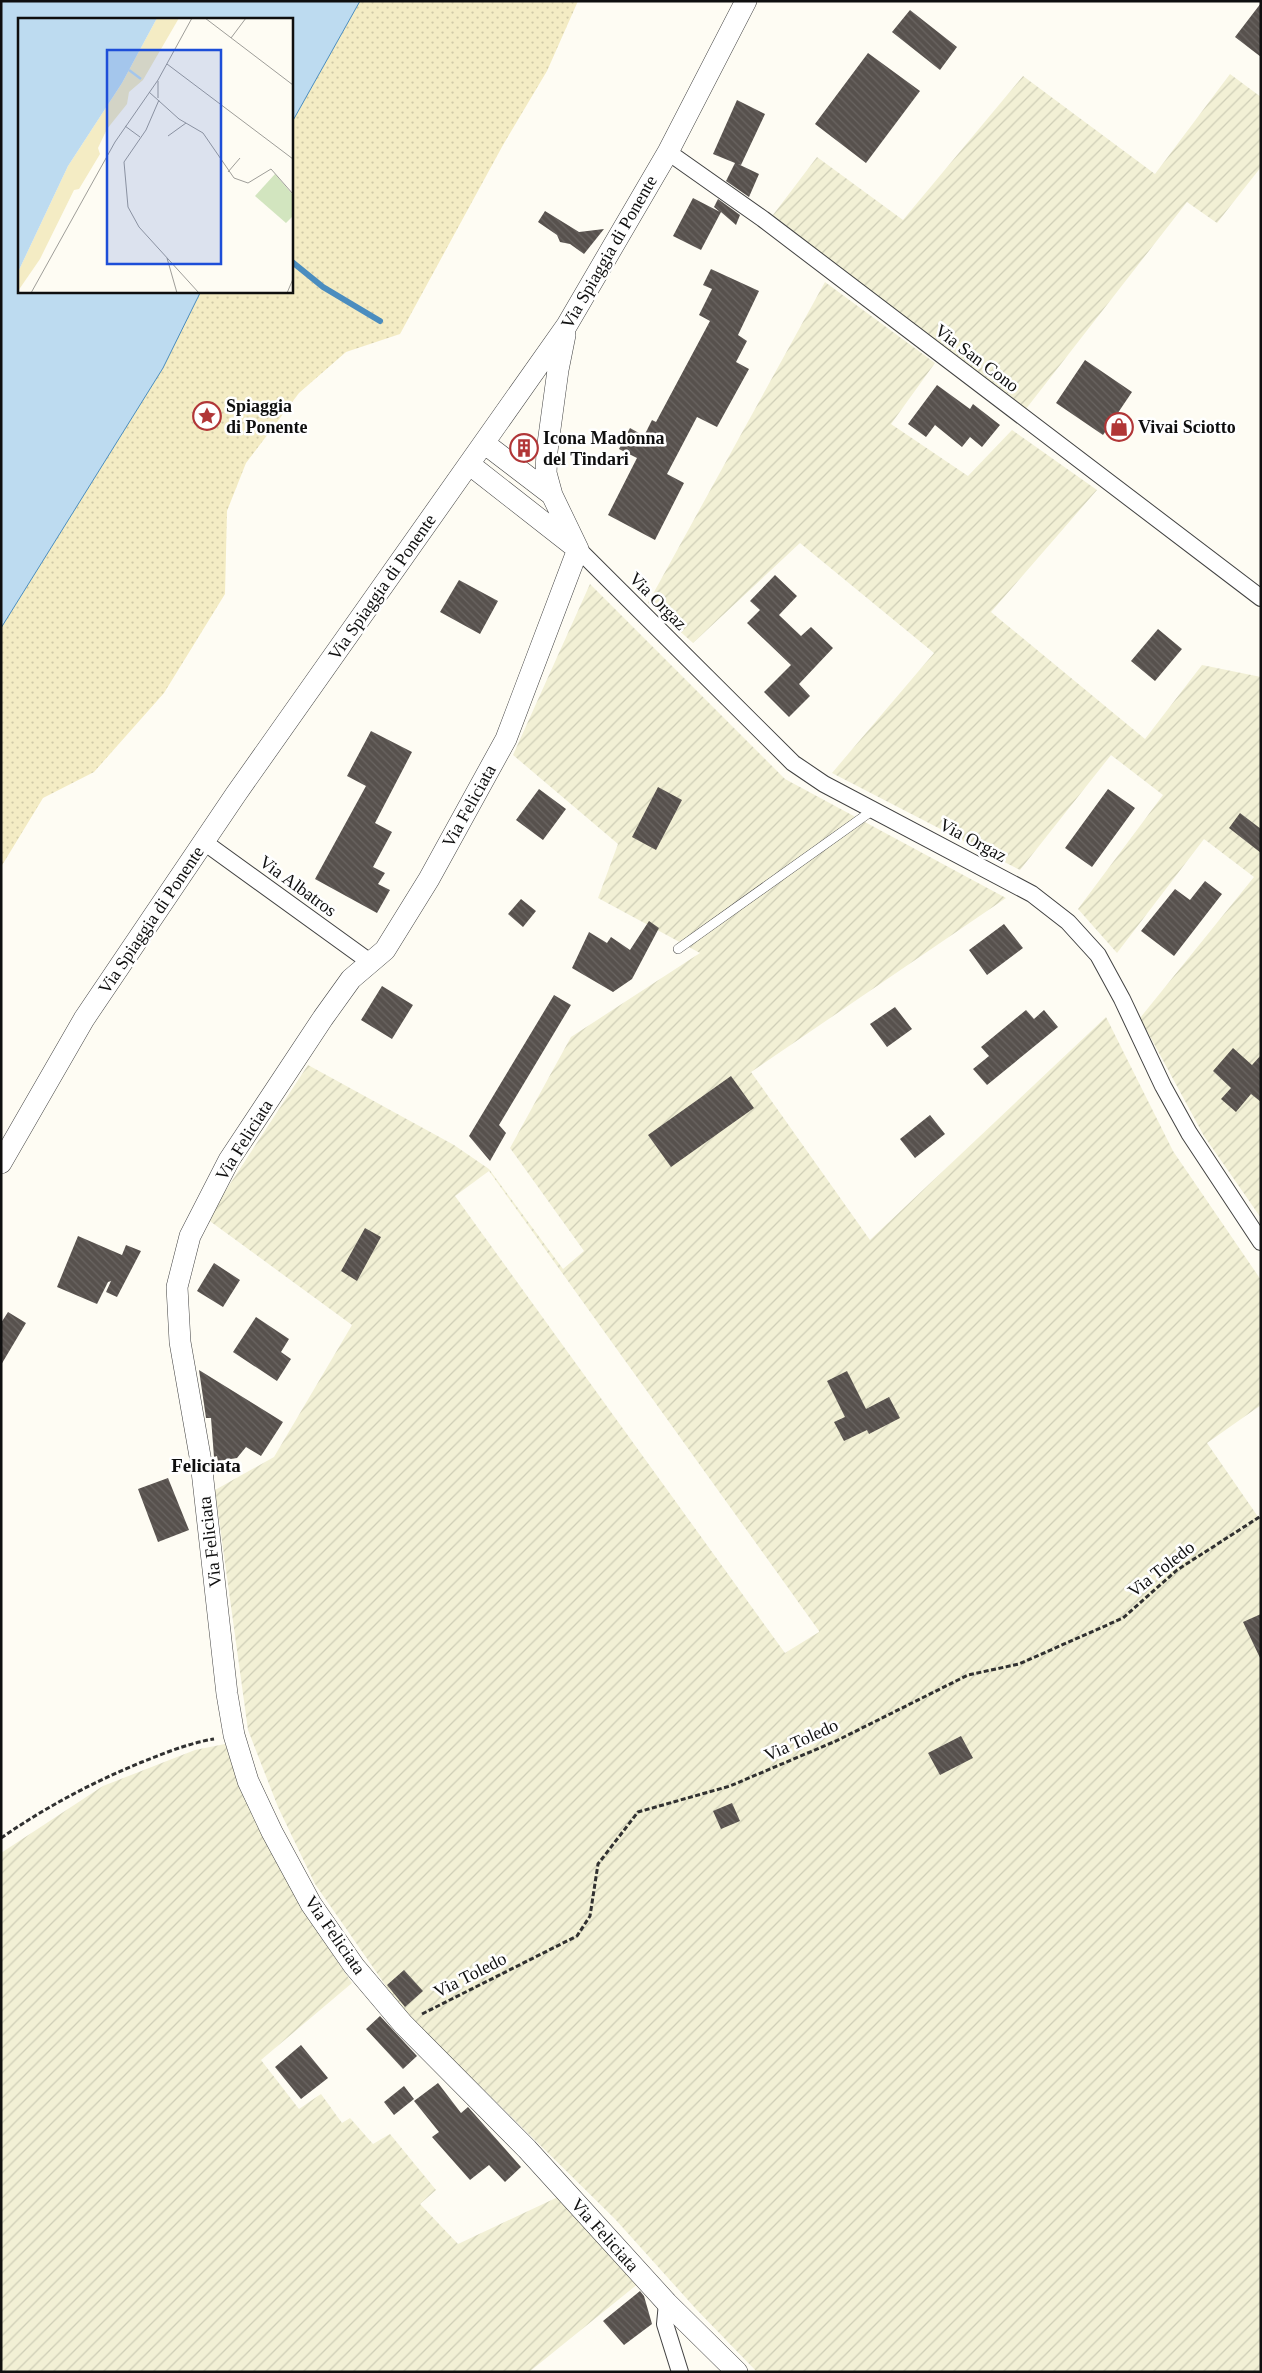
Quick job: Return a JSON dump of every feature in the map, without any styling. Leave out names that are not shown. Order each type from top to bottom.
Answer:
[{"type":"street","name":"Via Spiaggia di Ponente","points":[[1,1163],[84,1019],[204,842],[567,325],[668,152],[746,1]]},
{"type":"street","name":"Via San Cono","points":[[668,152],[762,219],[1261,598]]},
{"type":"street","points":[[567,325],[558,370],[546,472],[552,494],[578,549]]},
{"type":"street","points":[[484,443],[552,494]]},
{"type":"street","points":[[468,464],[578,549]]},
{"type":"street","name":"Via Orgaz","points":[[578,549],[793,763],[824,784],[1032,894],[1068,922],[1098,955],[1188,1132],[1261,1242]]},
{"type":"street","name":"Via Feliciata","points":[[578,549],[506,739],[429,879],[385,950],[351,979],[323,1018],[229,1160],[190,1236],[178,1287],[180,1342],[201,1462],[234,1735],[248,1781],[272,1832],[311,1904],[354,1966],[403,2024],[527,2149],[667,2303],[737,2372]]},
{"type":"street","name":"Via Albatros","points":[[204,842],[370,962]]},
{"type":"street","points":[[667,2303],[665,2324],[680,2372]]},
{"type":"lane","points":[[678,949],[874,810]]},
{"type":"path","name":"Via Toledo","points":[[403,2024],[577,1936],[590,1916],[598,1864],[638,1812],[730,1786],[836,1741],[968,1675],[1019,1664],[1122,1618],[1177,1570],[1261,1516]]},
{"type":"path","points":[[1,1838],[40,1812],[97,1781],[163,1754],[209,1740],[234,1735]]},
{"type":"shaded area","points":[[1230,74],[1261,97],[1261,167],[1217,223],[1187,202],[1022,414],[773,215],[817,157],[903,220],[1023,76],[1155,174]]},
{"type":"shaded area","points":[[825,282],[935,363],[891,424],[968,476],[1012,430],[1097,490],[991,612],[1145,739],[1202,665],[1261,677],[1261,1218],[1204,1136],[1140,1018],[1254,877],[1204,839],[1117,953],[1078,909],[1163,795],[1111,755],[1020,870],[832,773],[934,653],[800,543],[693,643],[648,603]]},
{"type":"shaded area","points":[[590,584],[785,779],[1006,898],[751,1072],[870,1240],[1106,1017],[1173,1151],[1261,1280],[1261,1405],[1207,1443],[1261,1521],[1261,2372],[757,2372],[696,2309],[615,2219],[402,2009],[315,1884],[278,1807],[248,1730],[215,1490],[274,1457],[352,1325],[207,1219],[308,1065],[454,1145],[489,1169],[563,1269],[584,1251],[510,1148],[571,1037],[700,953],[598,898],[618,844],[513,755]],"holes":[[[489,1171],[819,1631],[785,1653],[455,1196]]]},
{"type":"shaded area","points":[[225,1744],[239,1783],[313,1925],[352,1983],[261,2060],[299,2109],[321,2094],[342,2123],[350,2118],[373,2144],[390,2134],[436,2190],[420,2204],[458,2244],[558,2197],[639,2283],[529,2372],[1,2372],[1,1853],[103,1786],[195,1750]]},
{"type":"sand","name":"Spiaggia di Ponente","points":[[360,1],[578,1],[547,71],[503,145],[400,334],[346,352],[299,393],[246,463],[227,511],[225,594],[164,693],[94,772],[43,798],[1,867],[1,628],[162,368],[200,292],[292,292],[292,122]]},
{"type":"water","points":[[1,1],[360,1],[292,122],[292,18],[18,18],[18,292],[201,292],[163,368],[1,628]]},
{"type":"building","points":[[1261,3],[1261,57],[1235,37]]},
{"type":"building","points":[[910,10],[957,47],[940,70],[892,32]]},
{"type":"building","points":[[868,53],[920,91],[866,163],[815,124]]},
{"type":"building","points":[[737,100],[765,114],[741,165],[738,164],[759,174],[749,197],[726,181],[735,163],[713,154]]},
{"type":"building","points":[[693,198],[720,212],[714,207],[718,199],[740,215],[736,225],[721,212],[701,250],[673,236]]},
{"type":"building","points":[[545,211],[579,232],[604,229],[584,254],[570,244],[560,242],[557,235],[538,222]]},
{"type":"building","points":[[711,269],[759,291],[738,335],[747,341],[736,362],[749,369],[717,427],[697,417],[667,474],[684,483],[655,540],[608,515],[637,458],[619,449],[630,428],[644,436],[652,420],[656,422],[710,321],[699,315],[712,289],[703,285]]},
{"type":"building","points":[[1085,360],[1132,392],[1103,435],[1056,403]]},
{"type":"building","points":[[937,385],[970,409],[973,404],[1000,425],[982,447],[970,437],[962,447],[935,425],[926,437],[908,424]]},
{"type":"building","points":[[775,575],[797,596],[779,615],[801,636],[811,627],[833,648],[799,684],[810,696],[789,717],[764,692],[791,665],[747,623],[760,610],[750,601]]},
{"type":"building","points":[[459,580],[498,601],[480,634],[440,612]]},
{"type":"building","points":[[1158,629],[1182,649],[1155,681],[1131,661]]},
{"type":"building","points":[[371,731],[412,752],[375,823],[392,832],[373,867],[385,873],[378,884],[390,890],[377,913],[315,879],[366,786],[347,776]]},
{"type":"building","points":[[658,787],[682,800],[656,850],[632,837]]},
{"type":"building","points":[[539,789],[566,809],[543,840],[516,820]]},
{"type":"building","points":[[1108,789],[1135,808],[1092,867],[1065,848]]},
{"type":"building","points":[[1240,813],[1261,829],[1261,853],[1229,828]]},
{"type":"building","points":[[1205,881],[1222,894],[1174,956],[1141,931],[1175,889],[1190,900]]},
{"type":"building","points":[[521,899],[536,911],[523,927],[508,914]]},
{"type":"building","points":[[649,921],[659,928],[632,979],[613,992],[572,968],[589,932],[607,943],[611,937],[630,950]]},
{"type":"building","points":[[1004,924],[1023,948],[987,975],[969,950]]},
{"type":"building","points":[[382,986],[413,1005],[392,1039],[361,1020]]},
{"type":"building","points":[[554,995],[571,1005],[499,1125],[506,1133],[490,1161],[469,1136]]},
{"type":"building","points":[[895,1007],[912,1029],[887,1047],[870,1024]]},
{"type":"building","points":[[1026,1010],[1034,1019],[1044,1010],[1058,1027],[987,1085],[973,1069],[989,1056],[981,1047]]},
{"type":"building","points":[[1233,1048],[1252,1065],[1261,1055],[1261,1102],[1251,1094],[1236,1112],[1221,1099],[1231,1088],[1213,1071]]},
{"type":"building","points":[[731,1076],[754,1108],[671,1167],[648,1135]]},
{"type":"building","points":[[930,1115],[945,1134],[915,1158],[900,1139]]},
{"type":"building","points":[[365,1228],[381,1237],[357,1281],[341,1271]]},
{"type":"building","points":[[78,1236],[122,1255],[126,1245],[141,1251],[117,1297],[106,1292],[111,1281],[108,1282],[97,1304],[57,1287]]},
{"type":"building","points":[[214,1263],[240,1280],[223,1307],[197,1291]]},
{"type":"building","points":[[8,1312],[26,1323],[1,1365],[1,1323]]},
{"type":"building","points":[[256,1317],[289,1339],[281,1352],[291,1359],[277,1381],[233,1352]]},
{"type":"building","points":[[199,1370],[283,1422],[261,1456],[246,1447],[237,1458],[218,1461],[217,1456],[214,1457],[211,1418],[206,1418]]},
{"type":"building","points":[[847,1371],[866,1409],[889,1397],[900,1418],[869,1434],[867,1430],[844,1441],[834,1422],[845,1417],[827,1381]]},
{"type":"building","points":[[168,1478],[189,1530],[158,1542],[138,1489]]},
{"type":"building","points":[[1261,1614],[1261,1660],[1243,1622]]},
{"type":"building","points":[[961,1736],[973,1758],[940,1775],[928,1753]]},
{"type":"building","points":[[732,1803],[740,1821],[721,1829],[713,1811]]},
{"type":"building","points":[[404,1970],[423,1991],[405,2007],[387,1985]]},
{"type":"building","points":[[380,2016],[417,2056],[403,2069],[366,2029]]},
{"type":"building","points":[[301,2045],[328,2078],[301,2099],[275,2067]]},
{"type":"building","points":[[438,2083],[461,2113],[468,2107],[521,2167],[505,2182],[489,2165],[470,2180],[432,2137],[439,2132],[414,2101]]},
{"type":"building","points":[[404,2086],[414,2099],[394,2115],[384,2102]]},
{"type":"building","points":[[640,2291],[644,2296],[652,2324],[624,2345],[603,2321]]},
{"type":"waterway","points":[[292,262],[323,287],[380,321]]},
{"type":"place","name":"Spiaggia di Ponente","points":[[207,416]]},
{"type":"place","name":"Vivai Sciotto","points":[[1119,427]]},
{"type":"place","name":"Icona Madonna del Tindari","points":[[524,448]]},
{"type":"district","name":"Feliciata","points":[[206,1465]]}]
